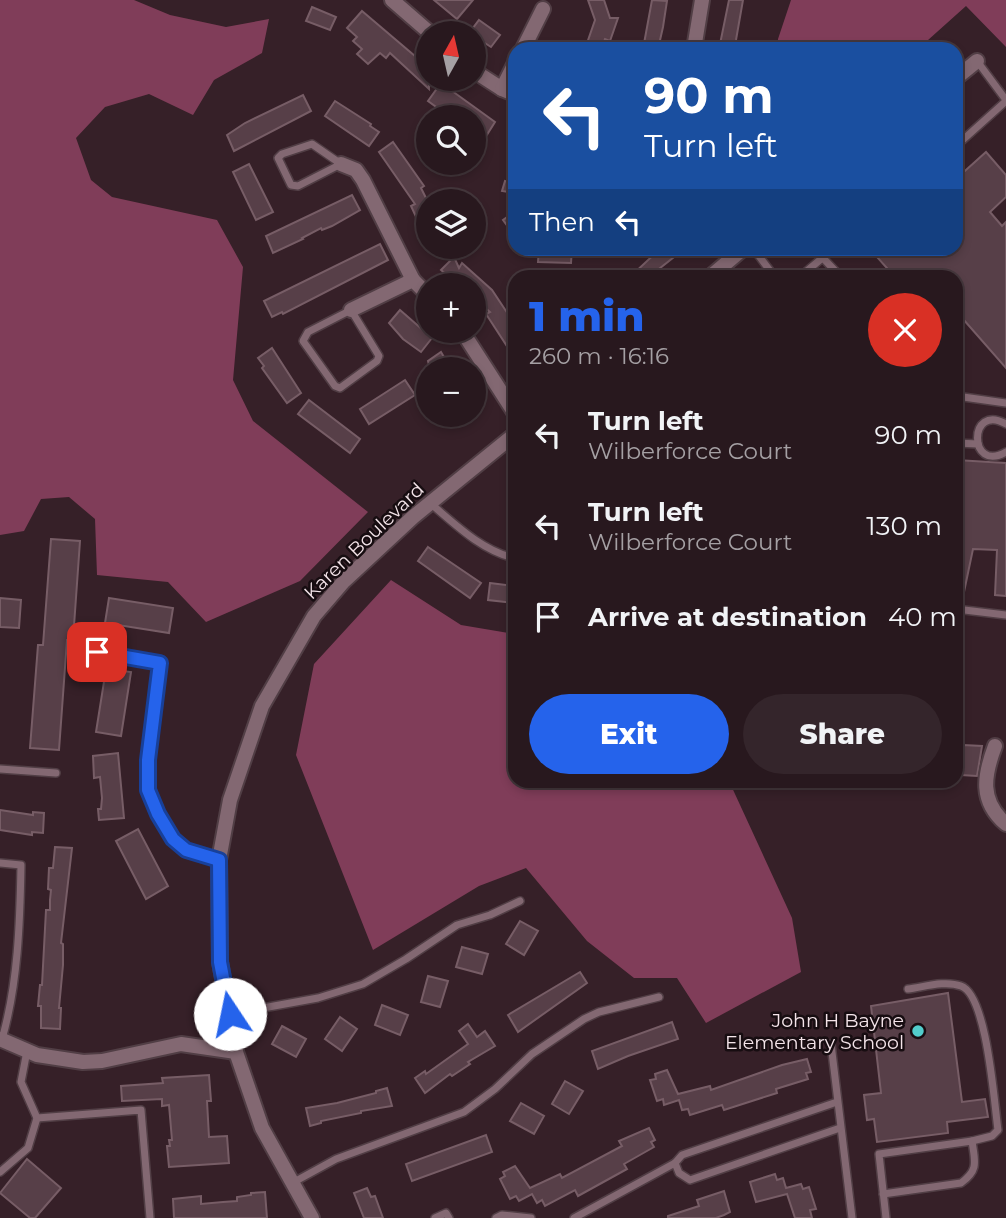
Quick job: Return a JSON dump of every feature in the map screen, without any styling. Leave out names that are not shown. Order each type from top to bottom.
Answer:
[{"type":"street","points":[[392,0],[416,21]]},
{"type":"street","points":[[695,42],[702,0]]},
{"type":"street","points":[[526,42],[543,9]]},
{"type":"street","points":[[963,73],[977,61]]},
{"type":"street","points":[[486,78],[508,92]]},
{"type":"street","points":[[341,164],[356,170],[363,180],[416,283]]},
{"type":"street","points":[[718,270],[735,256]]},
{"type":"street","points":[[351,310],[413,280]]},
{"type":"street","points":[[470,343],[508,403]]},
{"type":"street","name":"Karen Boulevard","points":[[312,1218],[262,1128],[236,1052],[220,962],[219,860],[230,800],[262,706],[314,616],[337,589],[430,503],[508,440]]},
{"type":"street","points":[[995,746],[988,766],[986,795],[998,817],[1006,824]]},
{"type":"street","points":[[1,1039],[54,1059],[83,1062],[102,1061],[181,1044],[236,1052]]},
{"type":"lane","points":[[963,140],[1006,101],[977,61]]},
{"type":"lane","points":[[312,144],[341,164],[298,186],[291,185],[278,158],[282,154],[312,144]]},
{"type":"lane","points":[[809,270],[824,258],[835,270]]},
{"type":"lane","points":[[351,310],[379,356],[377,361],[340,388],[335,386],[303,341],[308,332],[351,310]]},
{"type":"lane","points":[[963,397],[1006,403]]},
{"type":"lane","points":[[978,444],[977,433],[983,424],[994,420],[1006,424]]},
{"type":"lane","points":[[963,443],[978,444],[990,455],[1006,452]]},
{"type":"lane","points":[[430,503],[470,537],[508,557]]},
{"type":"lane","points":[[963,610],[1006,615]]},
{"type":"lane","points":[[97,652],[160,663],[148,760],[148,790],[173,839],[186,850],[219,860]]},
{"type":"lane","points":[[0,769],[57,773]]},
{"type":"lane","points":[[0,863],[22,865],[9,1012],[1,1039]]},
{"type":"lane","points":[[230,1014],[318,998],[363,984],[457,925],[490,915],[520,901]]},
{"type":"lane","points":[[886,1218],[879,1154],[972,1142],[992,1136],[998,1130],[985,1033],[970,990],[960,985],[945,984],[908,989]]},
{"type":"lane","points":[[294,1182],[336,1159],[464,1112],[495,1089],[532,1054],[584,1018],[619,1006],[659,997]]},
{"type":"lane","points":[[831,1044],[852,1218]]},
{"type":"lane","points":[[0,1172],[27,1147],[37,1118],[21,1082],[27,1051]]},
{"type":"lane","points":[[574,1218],[676,1163],[682,1155],[837,1102]]},
{"type":"lane","points":[[37,1118],[141,1110],[150,1218]]},
{"type":"lane","points":[[676,1163],[680,1172],[690,1180],[840,1128]]},
{"type":"lane","points":[[883,1194],[961,1183],[971,1176],[976,1165],[972,1142]]},
{"type":"lane","points":[[435,1218],[446,1213],[449,1218]]},
{"type":"lane","points":[[496,1218],[502,1215],[531,1218]]},
{"type":"shaded area","points":[[0,0],[134,0],[170,15],[226,27],[269,19],[262,53],[214,80],[193,115],[149,94],[105,107],[76,138],[91,180],[112,197],[217,220],[243,267],[233,380],[253,421],[368,512],[300,581],[206,622],[168,582],[97,575],[95,519],[69,497],[41,499],[24,531],[0,535]]},
{"type":"shaded area","points":[[791,0],[1006,0],[1006,47],[966,6],[926,42],[778,42]]},
{"type":"shaded area","points":[[391,580],[461,625],[508,633],[508,788],[732,788],[792,918],[801,972],[706,1023],[677,978],[634,978],[587,941],[526,868],[479,886],[373,950],[296,755],[314,664]]},
{"type":"building","points":[[434,0],[473,0],[457,19]]},
{"type":"building","points":[[588,0],[604,0],[610,18],[618,18],[610,41],[605,39],[604,42],[587,42],[595,20]]},
{"type":"building","points":[[652,0],[667,1],[660,42],[644,42]]},
{"type":"building","points":[[729,0],[743,0],[735,42],[720,42]]},
{"type":"building","points":[[312,7],[336,17],[330,30],[306,21]]},
{"type":"building","points":[[362,11],[416,57],[416,77],[390,53],[386,58],[380,53],[368,64],[357,54],[362,49],[353,41],[357,37],[347,28]]},
{"type":"building","points":[[486,25],[500,35],[491,47],[486,44]]},
{"type":"building","points":[[435,91],[452,91],[471,105],[434,105],[428,101]]},
{"type":"building","points":[[303,95],[311,111],[234,151],[227,135],[245,123]]},
{"type":"building","points":[[335,101],[379,132],[369,146],[325,116]]},
{"type":"building","points":[[486,116],[495,122],[486,136]]},
{"type":"building","points":[[393,142],[424,186],[416,189],[416,217],[411,206],[415,204],[379,152]]},
{"type":"building","points":[[986,152],[1006,175],[1006,197],[990,212],[1002,226],[1006,222],[1006,368],[963,319],[963,270],[889,270],[876,256],[963,256],[963,173]]},
{"type":"building","points":[[249,164],[273,212],[256,220],[233,172]]},
{"type":"building","points":[[505,181],[508,182],[508,192],[502,191]]},
{"type":"building","points":[[352,195],[360,210],[273,253],[266,236]]},
{"type":"building","points":[[380,244],[388,260],[283,314],[282,312],[272,317],[264,301]]},
{"type":"building","points":[[538,256],[571,256],[571,263],[538,262]]},
{"type":"building","points":[[652,256],[674,257],[658,270],[637,270]]},
{"type":"building","points":[[455,259],[459,268],[462,263],[473,273],[445,273],[441,270]]},
{"type":"building","points":[[486,285],[508,314],[508,348],[486,314],[490,312],[486,308]]},
{"type":"building","points":[[400,310],[416,324],[416,343],[428,343],[421,352],[403,339],[389,323]]},
{"type":"building","points":[[272,348],[301,393],[287,403],[258,358]]},
{"type":"building","points":[[405,380],[415,395],[369,424],[360,409]]},
{"type":"building","points":[[309,400],[360,439],[350,453],[298,414]]},
{"type":"building","points":[[963,460],[1006,463],[1006,596],[995,595],[997,550],[973,549],[964,592]]},
{"type":"building","points":[[51,539],[80,541],[73,640],[67,640],[59,750],[30,748],[38,645],[43,645]]},
{"type":"building","points":[[428,547],[481,583],[470,598],[418,561]]},
{"type":"building","points":[[490,583],[508,585],[508,602],[488,600]]},
{"type":"building","points":[[0,598],[21,600],[19,628],[0,627]]},
{"type":"building","points":[[109,598],[173,608],[169,633],[105,623]]},
{"type":"building","points":[[106,669],[131,672],[121,736],[96,732]]},
{"type":"building","points":[[963,745],[982,746],[977,776],[963,775]]},
{"type":"building","points":[[118,753],[124,818],[99,820],[98,809],[101,809],[102,798],[100,777],[94,778],[93,756]]},
{"type":"building","points":[[0,810],[33,815],[33,812],[44,813],[43,833],[32,832],[32,835],[0,830]]},
{"type":"building","points":[[138,829],[168,886],[146,899],[116,841]]},
{"type":"building","points":[[55,847],[72,848],[61,943],[63,965],[60,1029],[41,1028],[41,1006],[38,1006],[42,985],[46,910],[50,910],[49,868],[53,868]]},
{"type":"building","points":[[520,921],[538,931],[524,955],[506,944]]},
{"type":"building","points":[[462,947],[488,954],[482,974],[456,967]]},
{"type":"building","points":[[580,972],[587,983],[518,1032],[508,1015]]},
{"type":"building","points":[[428,976],[448,981],[440,1007],[421,1002]]},
{"type":"building","points":[[948,993],[962,1102],[985,1099],[988,1117],[947,1122],[948,1133],[877,1142],[874,1119],[867,1120],[864,1095],[881,1093],[871,1006]]},
{"type":"building","points":[[382,1005],[408,1015],[400,1035],[375,1025]]},
{"type":"building","points":[[340,1017],[357,1029],[342,1051],[325,1039]]},
{"type":"building","points":[[672,1022],[678,1039],[598,1069],[592,1051]]},
{"type":"building","points":[[468,1024],[477,1037],[485,1031],[495,1046],[425,1093],[415,1078],[425,1071],[426,1074],[468,1044],[459,1031]]},
{"type":"building","points":[[282,1026],[306,1039],[296,1057],[272,1044]]},
{"type":"building","points":[[807,1059],[811,1072],[806,1073],[808,1079],[776,1089],[777,1093],[724,1110],[722,1105],[690,1115],[688,1109],[682,1110],[679,1100],[664,1105],[663,1099],[657,1101],[650,1080],[656,1079],[655,1074],[667,1070],[678,1094],[710,1086],[711,1090]]},
{"type":"building","points":[[209,1075],[209,1137],[227,1136],[229,1163],[169,1167],[167,1146],[170,1146],[169,1140],[172,1140],[169,1105],[162,1106],[162,1099],[122,1101],[121,1086],[163,1083],[162,1078]]},
{"type":"building","points":[[565,1081],[583,1091],[569,1114],[552,1104]]},
{"type":"building","points":[[387,1088],[392,1106],[361,1111],[310,1126],[306,1108],[337,1103]]},
{"type":"building","points":[[521,1103],[544,1116],[534,1134],[510,1121]]},
{"type":"building","points":[[649,1128],[655,1140],[651,1142],[654,1147],[624,1164],[627,1169],[578,1196],[575,1190],[545,1206],[542,1200],[537,1203],[532,1194],[519,1201],[516,1196],[510,1199],[500,1179],[505,1176],[503,1172],[515,1166],[530,1188],[560,1174],[562,1178],[622,1146],[619,1141]]},
{"type":"building","points":[[486,1135],[492,1152],[412,1181],[406,1164]]},
{"type":"building","points":[[27,1159],[61,1188],[35,1218],[30,1218],[0,1193]]},
{"type":"building","points":[[775,1174],[777,1180],[783,1178],[786,1188],[801,1184],[803,1189],[809,1187],[816,1209],[810,1210],[812,1218],[795,1218],[787,1194],[756,1202],[750,1182]]},
{"type":"building","points":[[367,1188],[371,1197],[375,1196],[383,1218],[364,1218],[354,1193]]},
{"type":"building","points":[[724,1191],[730,1212],[724,1215],[716,1218],[668,1218],[699,1206],[697,1200]]},
{"type":"building","points":[[265,1192],[267,1218],[174,1218],[173,1199],[201,1196],[201,1204],[237,1201],[237,1197]]},
{"type":"place","name":"John H Bayne Elementary School","points":[[918,1031]]},
{"type":"route","points":[[97,652],[160,663],[148,760],[148,790],[173,839],[186,850],[219,860],[220,962],[230,1014]]}]
